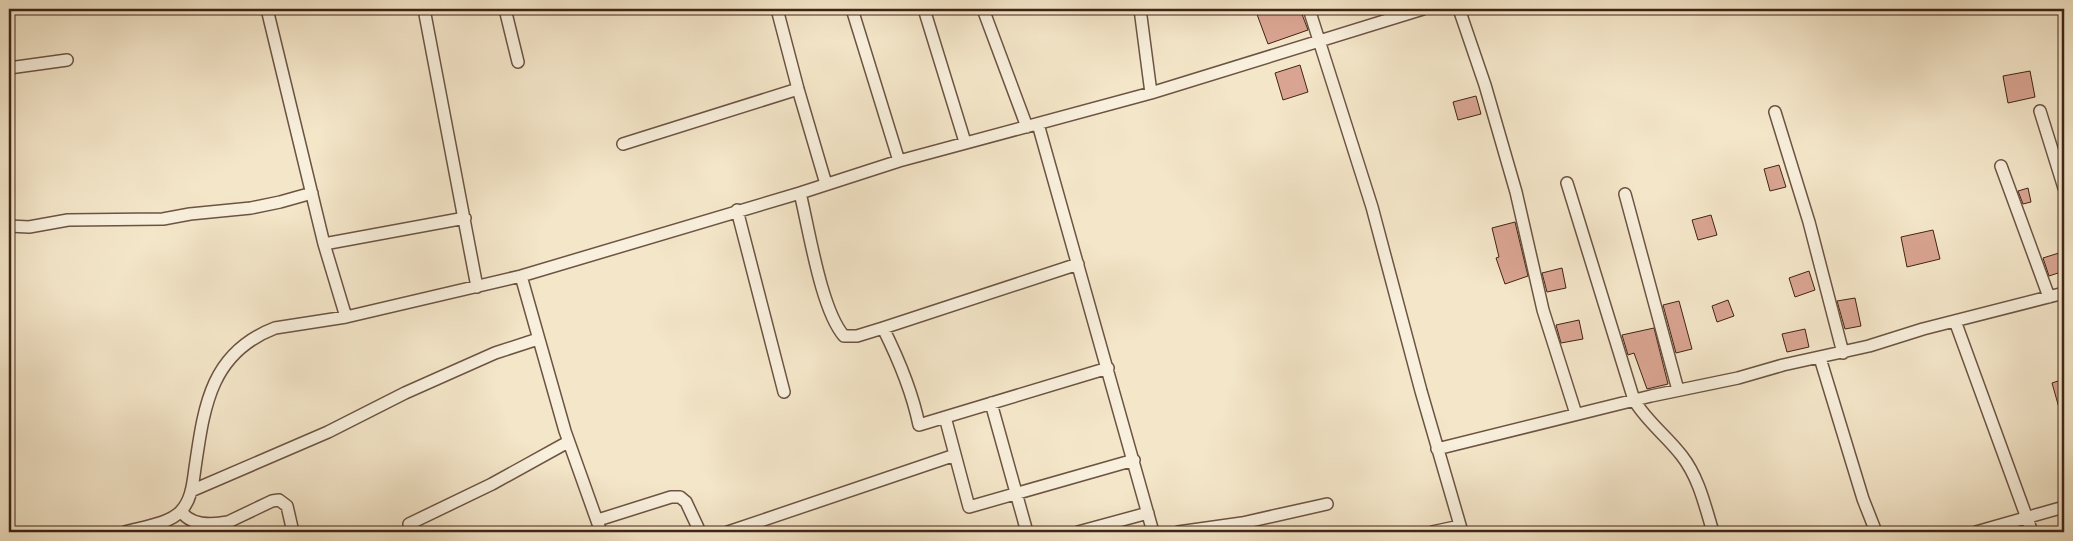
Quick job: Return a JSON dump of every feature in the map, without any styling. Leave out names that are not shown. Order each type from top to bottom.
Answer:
[{"type":"street","points":[[267,9],[324,244],[346,316]]},
{"type":"street","points":[[424,9],[478,287]]},
{"type":"street","points":[[505,9],[518,62]]},
{"type":"street","points":[[777,9],[826,184]]},
{"type":"street","points":[[852,9],[899,161]]},
{"type":"street","points":[[924,9],[965,142]]},
{"type":"street","points":[[983,9],[1032,126],[1078,264],[1153,532]]},
{"type":"street","points":[[1140,9],[1151,93]]},
{"type":"street","points":[[1310,9],[1372,207],[1461,529],[1432,532]]},
{"type":"street","points":[[125,532],[162,521],[181,511],[187,503],[192,491],[199,440],[211,392],[218,373],[230,358],[259,334],[275,328],[346,316],[520,276],[737,210],[800,193],[899,161],[1151,93],[1423,9]]},
{"type":"street","points":[[1459,9],[1485,85],[1513,183],[1543,310],[1576,414]]},
{"type":"street","points":[[9,68],[66,60]]},
{"type":"street","points":[[623,144],[798,89]]},
{"type":"street","points":[[2040,110],[2064,188]]},
{"type":"street","points":[[1775,112],[1809,222],[1843,353]]},
{"type":"street","points":[[2001,166],[2049,297]]},
{"type":"street","points":[[1567,183],[1634,400],[1642,412],[1682,455],[1692,470],[1713,532]]},
{"type":"street","points":[[9,226],[30,227],[68,220],[162,219],[190,214],[251,208],[312,193]]},
{"type":"street","points":[[800,193],[826,304],[837,328],[844,336],[884,328],[1078,264]]},
{"type":"street","points":[[1625,194],[1678,390]]},
{"type":"street","points":[[737,210],[784,392]]},
{"type":"street","points":[[324,244],[465,218]]},
{"type":"street","points":[[520,276],[568,442],[601,532]]},
{"type":"street","points":[[1438,449],[1634,400],[1843,353],[1954,321],[2064,293]]},
{"type":"street","points":[[1954,321],[2032,532]]},
{"type":"street","points":[[884,328],[898,357],[914,400],[919,425],[1108,368]]},
{"type":"street","points":[[192,491],[328,432],[405,393],[495,353],[538,339]]},
{"type":"street","points":[[1820,358],[1863,499],[1876,532]]},
{"type":"street","points":[[991,403],[1018,494],[1027,532]]},
{"type":"street","points":[[945,417],[970,508],[1134,460]]},
{"type":"street","points":[[409,524],[492,484],[568,442]]},
{"type":"street","points":[[728,532],[955,456]]},
{"type":"street","points":[[598,520],[671,497],[680,497],[686,502],[700,532]]},
{"type":"street","points":[[181,511],[190,520],[215,528],[272,501],[279,500],[287,506],[293,532]]},
{"type":"street","points":[[1178,532],[1242,528],[1327,504]]},
{"type":"street","points":[[1979,532],[2064,507]]},
{"type":"street","points":[[1078,532],[1148,513]]},
{"type":"building","points":[[1255,9],[1300,9],[1308,30],[1268,44]]},
{"type":"building","points":[[1300,65],[1308,92],[1283,100],[1275,73]]},
{"type":"building","points":[[2030,71],[2035,97],[2008,103],[2003,76]]},
{"type":"building","points":[[1476,96],[1481,114],[1458,120],[1453,102]]},
{"type":"building","points":[[1779,165],[1786,187],[1770,191],[1764,169]]},
{"type":"building","points":[[2028,188],[2031,202],[2023,204],[2018,191]]},
{"type":"building","points":[[1711,215],[1717,235],[1698,240],[1692,220]]},
{"type":"building","points":[[1515,222],[1528,276],[1505,284],[1496,258],[1499,257],[1492,228]]},
{"type":"building","points":[[1933,230],[1940,259],[1907,267],[1901,237]]},
{"type":"building","points":[[2062,252],[2064,271],[2049,276],[2043,258]]},
{"type":"building","points":[[1562,268],[1566,288],[1547,292],[1542,273]]},
{"type":"building","points":[[1809,271],[1815,290],[1795,297],[1789,278]]},
{"type":"building","points":[[1855,298],[1861,326],[1845,329],[1837,301]]},
{"type":"building","points":[[1728,300],[1734,316],[1717,322],[1712,306]]},
{"type":"building","points":[[1679,301],[1692,349],[1676,353],[1663,305]]},
{"type":"building","points":[[1579,320],[1583,339],[1561,343],[1556,325]]},
{"type":"building","points":[[1654,328],[1668,384],[1647,389],[1634,353],[1628,355],[1622,335]]},
{"type":"building","points":[[1805,329],[1809,347],[1787,352],[1782,334]]},
{"type":"building","points":[[2064,379],[2064,414],[2061,415],[2052,383]]}]
